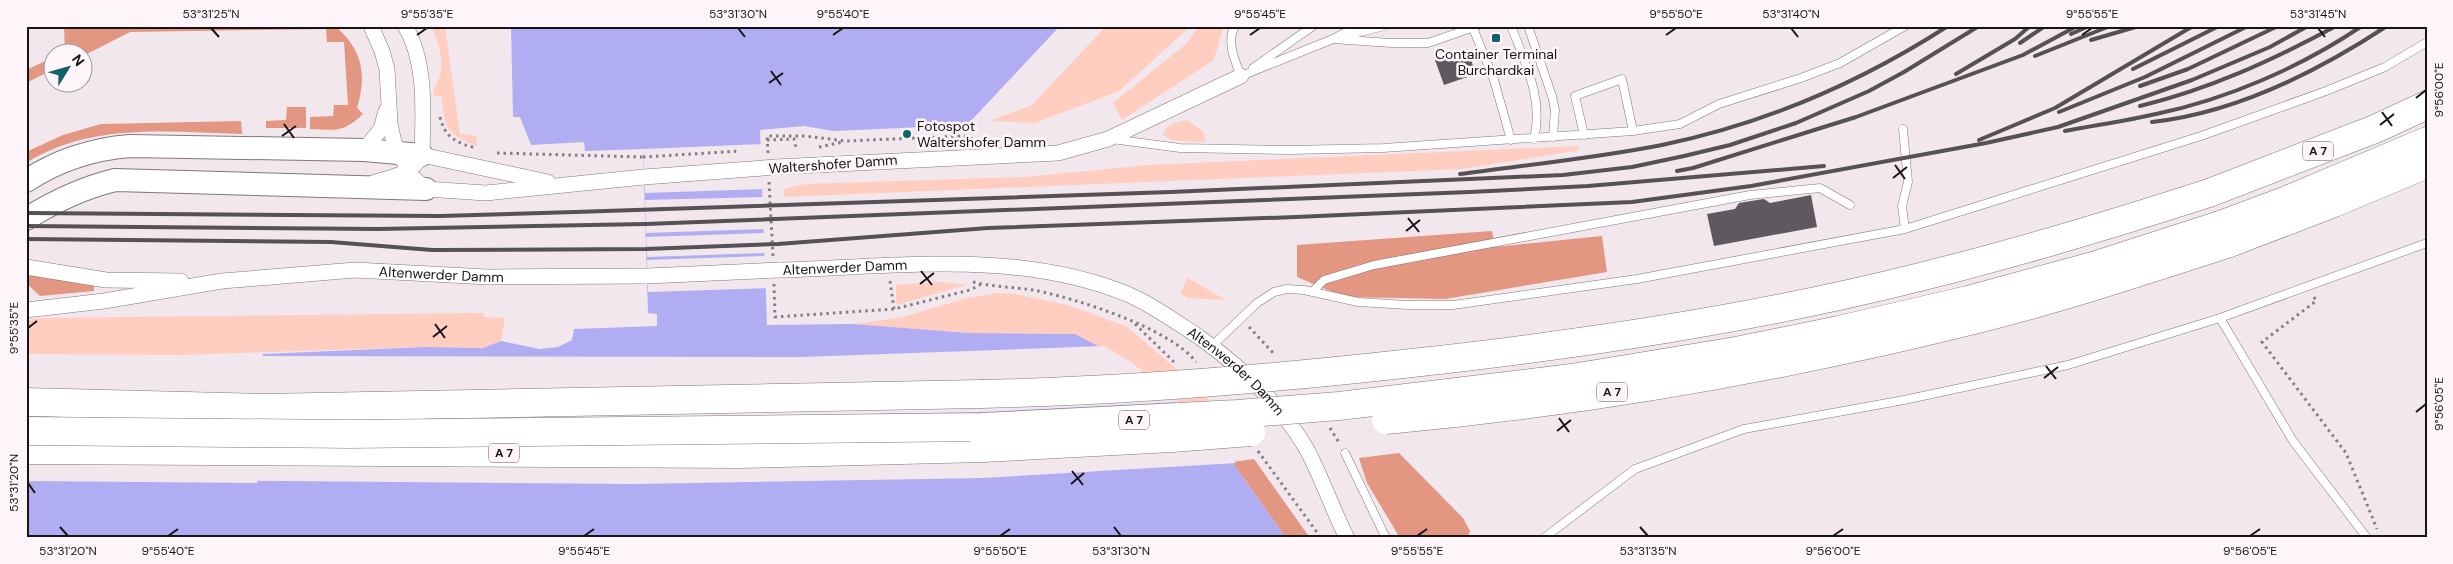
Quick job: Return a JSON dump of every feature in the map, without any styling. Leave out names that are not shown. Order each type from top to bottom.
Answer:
[{"type":"highway","name":"A 7","points":[[26,402],[262,408],[1062,392],[1349,370],[1504,353],[1614,338],[1799,304],[1918,278],[2114,224],[2209,193],[2375,129],[2427,105]]},
{"type":"highway","name":"A 7","points":[[26,430],[350,434],[982,427],[1237,414],[1454,394],[1572,378],[1736,351],[1839,330],[1968,300],[2093,266],[2220,225],[2287,200],[2427,141]]},
{"type":"highway","name":"A 7","points":[[26,450],[739,454],[983,448],[1172,438],[1504,408],[1740,371],[1974,320],[2227,244],[2334,204],[2427,164]]},
{"type":"street","points":[[371,26],[382,50],[387,69],[390,124],[426,189]]},
{"type":"street","points":[[357,188],[409,160],[422,105],[415,50],[405,26]]},
{"type":"street","name":"Waltershofer Damm","points":[[426,189],[486,193],[559,184],[644,177],[1058,153],[1108,138],[1241,76]]},
{"type":"street","points":[[364,150],[381,129],[388,105]]},
{"type":"street","points":[[26,181],[72,158],[108,148],[130,146],[364,150],[409,160]]},
{"type":"street","name":"Waltershofer Damm","points":[[409,160],[559,184]]},
{"type":"street","points":[[26,219],[56,200],[79,190],[115,180],[426,189]]},
{"type":"street","name":"Altenwerder Damm","points":[[26,310],[104,300],[222,281],[355,270],[488,277],[647,276],[775,269],[973,264],[1043,270],[1088,281],[1128,295],[1160,311],[1212,346],[1252,381],[1294,430],[1306,449],[1347,538]]},
{"type":"street","name":"Altenwerder Damm","points":[[26,267],[106,280],[222,281]]},
{"type":"lane","points":[[1235,26],[1231,37],[1235,61],[1241,76]]},
{"type":"lane","points":[[1241,76],[1313,26]]},
{"type":"lane","points":[[1333,39],[1348,26]]},
{"type":"lane","points":[[1241,76],[1333,39],[1357,26]]},
{"type":"lane","points":[[1333,39],[1384,26]]},
{"type":"lane","points":[[1511,26],[1534,88],[1538,108],[1534,138]]},
{"type":"lane","points":[[1528,26],[1552,96],[1555,110],[1553,137]]},
{"type":"lane","points":[[1108,138],[1180,148],[1290,150],[1383,148],[1633,131],[1680,124],[1719,104],[1816,72],[1840,62],[1905,26]]},
{"type":"lane","points":[[1333,39],[1391,44],[1428,43],[1475,27],[1494,80],[1511,140]]},
{"type":"lane","points":[[1212,346],[1240,318],[1274,292],[1287,289],[1312,292],[1358,302],[1454,305],[1636,279],[1905,229],[2201,136],[2326,92],[2385,67],[2427,42]]},
{"type":"lane","points":[[1584,135],[1575,96],[1622,79],[1633,131]]},
{"type":"lane","points":[[1902,129],[1908,182],[1902,206],[1905,229]]},
{"type":"lane","points":[[1312,292],[1324,280],[1374,265],[1750,195],[1820,188],[1850,205]]},
{"type":"lane","points":[[1544,538],[1635,469],[1744,429],[1904,400],[2068,365],[2220,318],[2310,287],[2427,243]]},
{"type":"lane","points":[[2220,318],[2293,441],[2367,538]]},
{"type":"lane","points":[[1345,453],[1386,538]]},
{"type":"path","points":[[422,105],[438,104],[445,133],[451,139],[478,148]]},
{"type":"path","points":[[846,141],[804,136],[767,136],[771,169],[775,317],[894,309],[970,290],[980,284],[1034,290],[1088,304],[1133,322]]},
{"type":"path","points":[[812,147],[846,141],[964,136],[980,142]]},
{"type":"path","points":[[767,140],[794,140],[796,148]]},
{"type":"path","points":[[789,149],[804,148]]},
{"type":"path","points":[[766,150],[775,150]]},
{"type":"path","points":[[496,153],[644,156],[747,151]]},
{"type":"path","points":[[890,281],[894,309]]},
{"type":"path","points":[[2310,287],[2316,300],[2262,342],[2346,453],[2381,538]]},
{"type":"path","points":[[1240,318],[1278,359]]},
{"type":"path","points":[[1253,444],[1321,538]]},
{"type":"shaded area","points":[[64,26],[335,26],[352,44],[357,54],[362,74],[362,85],[357,108],[363,114],[350,125],[339,129],[310,129],[310,117],[333,116],[334,105],[348,105],[344,42],[327,42],[326,29],[130,32],[92,51],[92,42],[65,42]]},
{"type":"shaded area","points":[[431,26],[445,26],[460,134],[476,136],[477,146],[459,137],[449,129],[444,116],[441,96],[434,96],[433,91],[440,75],[441,59],[438,42]]},
{"type":"shaded area","points":[[511,26],[1060,26],[967,125],[834,131],[804,126],[760,130],[767,325],[853,324],[969,333],[1075,334],[1100,347],[1165,391],[1232,462],[1286,538],[26,538],[26,481],[257,483],[263,354],[425,347],[483,348],[501,341],[540,349],[558,347],[572,340],[574,329],[657,326],[657,314],[648,313],[643,149],[585,151],[584,142],[531,145],[520,117],[513,117]]},
{"type":"shaded area","points":[[1106,26],[1191,26],[1119,91],[1035,123],[989,121],[1032,105]]},
{"type":"shaded area","points":[[1199,26],[1224,26],[1214,60],[1122,120],[1113,103],[1186,44]]},
{"type":"shaded area","points":[[42,63],[42,75],[26,83],[26,70]]},
{"type":"shaded area","points":[[287,107],[306,107],[306,128],[266,128],[266,121],[286,120]]},
{"type":"shaded area","points":[[1187,120],[1203,131],[1206,142],[1176,141],[1163,134],[1173,124]]},
{"type":"shaded area","points":[[241,121],[242,134],[159,131],[104,135],[77,141],[51,150],[26,163],[26,152],[63,135],[101,124]]},
{"type":"shaded area","points":[[1578,146],[1580,150],[1462,169],[785,197],[783,189],[804,184],[1024,177],[1148,165]]},
{"type":"shaded area","points":[[1492,231],[1495,247],[1602,236],[1607,272],[1445,299],[1344,297],[1297,277],[1297,245]]},
{"type":"shaded area","points":[[26,275],[94,284],[94,291],[40,296],[26,283]]},
{"type":"shaded area","points":[[1188,277],[1226,300],[1188,298],[1180,293]]},
{"type":"shaded area","points":[[941,282],[966,285],[896,305],[896,285]]},
{"type":"shaded area","points":[[995,293],[1016,294],[1067,305],[1126,326],[1201,390],[1221,414],[1193,418],[1075,334],[969,333],[853,324],[903,317],[967,298]]},
{"type":"shaded area","points":[[484,313],[484,317],[505,318],[501,341],[483,348],[425,347],[181,355],[26,354],[26,320],[41,318]]},
{"type":"shaded area","points":[[1399,453],[1463,518],[1470,531],[1467,538],[1400,538],[1367,483],[1359,458]]},
{"type":"shaded area","points":[[1254,459],[1310,538],[1286,538],[1232,462]]},
{"type":"pier","points":[[763,144],[765,189],[645,193],[643,149]]},
{"type":"pier","points":[[765,197],[766,229],[646,233],[645,200]]},
{"type":"pier","points":[[766,233],[767,253],[647,257],[646,237]]},
{"type":"pier","points":[[767,256],[768,288],[648,292],[647,260]]},
{"type":"pier","points":[[1104,346],[1131,362],[1179,402],[984,412],[632,418],[257,420],[260,356],[802,357]]},
{"type":"pier","points":[[1195,416],[1236,463],[983,478],[635,484],[26,479],[254,480],[257,421]]},
{"type":"building","points":[[1467,49],[1476,74],[1444,85],[1435,60]]},
{"type":"building","points":[[1811,195],[1817,227],[1714,246],[1707,214],[1735,209],[1739,203],[1764,199],[1770,203]]},
{"type":"railway","points":[[1460,174],[1637,150],[1700,136],[1737,125],[1811,99],[1846,83],[1948,26]]},
{"type":"railway","points":[[26,213],[440,216],[1171,192],[1563,175],[1632,167],[1684,156],[1730,145],[1796,123],[1869,91],[1979,26]]},
{"type":"railway","points":[[1956,74],[2015,39],[2030,26]]},
{"type":"railway","points":[[2020,43],[2045,26]]},
{"type":"railway","points":[[1677,171],[1693,168],[1856,117],[2023,55],[2077,26]]},
{"type":"railway","points":[[2071,34],[2089,26]]},
{"type":"railway","points":[[2035,56],[2110,26]]},
{"type":"railway","points":[[2091,40],[2139,26]]},
{"type":"railway","points":[[1979,140],[2055,108],[2193,26]]},
{"type":"railway","points":[[2133,69],[2219,26]]},
{"type":"railway","points":[[2059,112],[2145,77],[2248,26]]},
{"type":"railway","points":[[2140,86],[2188,69],[2278,26]]},
{"type":"railway","points":[[26,239],[331,242],[432,250],[646,249],[778,244],[988,228],[1632,202],[1751,186],[1986,143],[2058,127],[2192,80],[2270,47],[2308,26]]},
{"type":"railway","points":[[2140,106],[2191,91],[2241,72],[2336,26]]},
{"type":"railway","points":[[2065,131],[2133,119],[2210,100],[2289,68],[2339,41],[2362,26]]},
{"type":"railway","points":[[2152,122],[2214,110],[2275,88],[2333,59],[2387,26]]},
{"type":"railway","points":[[26,226],[377,229],[646,224],[1470,192],[1588,186],[1824,166]]},
{"type":"place","name":"Container Terminal Burchardkai","points":[[1496,38]]},
{"type":"place","name":"Fotospot Waltershofer Damm","points":[[907,134]]}]
